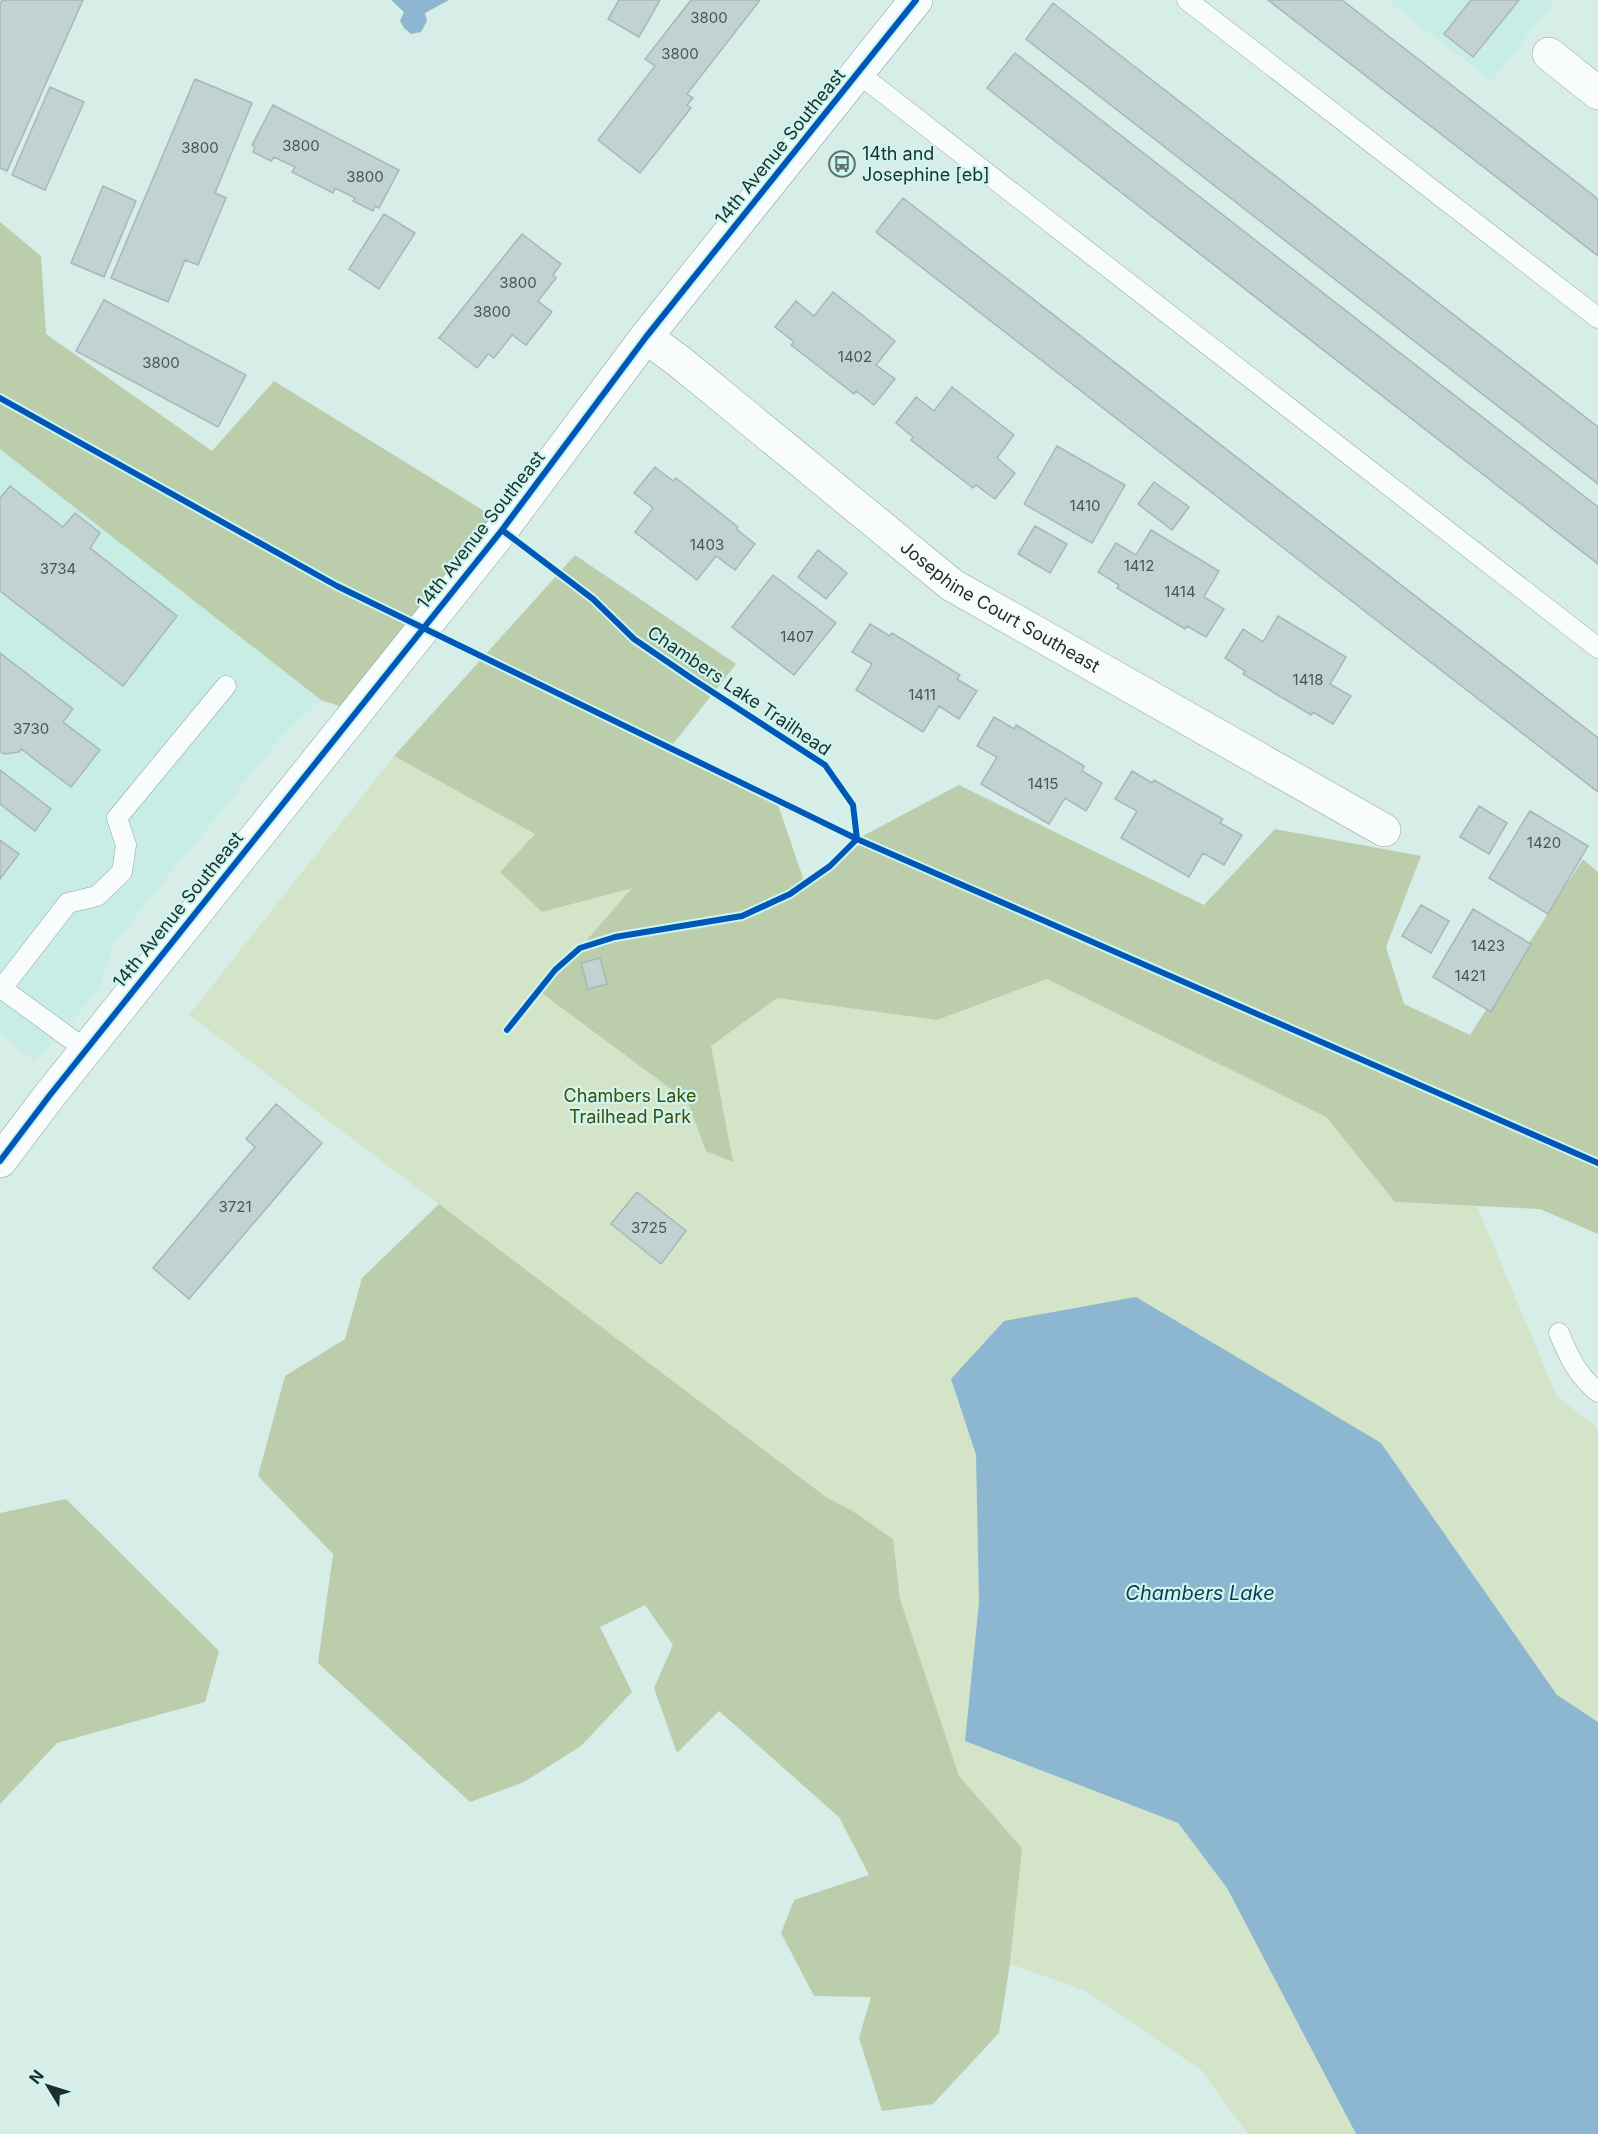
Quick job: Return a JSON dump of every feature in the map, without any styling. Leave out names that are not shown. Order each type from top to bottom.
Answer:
[{"type":"street","name":"14th Avenue Southeast","points":[[0,1161],[86,1050],[502,530],[646,337],[916,0]]},
{"type":"street","points":[[1549,54],[1598,93]]},
{"type":"street","name":"Josephine Court Southeast","points":[[646,337],[680,362],[952,585],[1384,830]]},
{"type":"lane","points":[[1187,0],[1598,318]]},
{"type":"lane","points":[[858,73],[1598,648]]},
{"type":"lane","points":[[86,1050],[1,988],[68,903],[97,896],[122,872],[126,845],[117,819],[226,686]]},
{"type":"lane","points":[[1559,1333],[1569,1357],[1584,1381],[1598,1392]]},
{"type":"shaded area","points":[[1387,0],[1555,0],[1492,81]]},
{"type":"shaded area","points":[[0,222],[41,256],[46,334],[212,451],[274,381],[481,509],[502,530],[357,712],[321,700],[0,449]]},
{"type":"shaded area","points":[[0,449],[321,700],[288,729],[115,941],[99,988],[62,1033],[34,1061],[0,1034]]},
{"type":"shaded area","points":[[575,555],[736,664],[670,748],[776,799],[805,884],[830,866],[857,839],[959,785],[1204,905],[1275,829],[1421,856],[1386,947],[1404,1004],[1470,1035],[1583,859],[1598,872],[1598,1234],[1540,1209],[1395,1202],[1326,1117],[1047,979],[937,1020],[777,998],[711,1046],[733,1162],[706,1151],[687,1101],[539,991],[632,888],[542,912],[500,872],[535,834],[394,756]]},
{"type":"shaded area","points":[[439,1204],[826,1497],[851,1510],[893,1539],[900,1599],[959,1776],[1022,1848],[1010,1964],[999,2033],[933,2104],[882,2111],[859,2038],[871,1997],[814,1996],[781,1933],[794,1900],[869,1875],[839,1817],[719,1711],[677,1753],[654,1688],[673,1645],[645,1605],[600,1627],[632,1692],[581,1746],[524,1782],[470,1802],[318,1663],[333,1554],[258,1476],[285,1376],[345,1339],[362,1278]]},
{"type":"shaded area","points":[[66,1499],[219,1651],[205,1702],[57,1743],[0,1804],[0,1513]]},
{"type":"green space","name":"Chambers Lake Trailhead Park","points":[[394,756],[849,1007],[937,1020],[1047,979],[1326,1117],[1395,1202],[1477,1206],[1557,1397],[1598,1428],[1598,1722],[1557,1695],[1381,1443],[956,1396],[976,1455],[979,1602],[965,1741],[1178,1823],[1227,1888],[1356,2134],[1248,2134],[1201,2070],[1084,1990],[1010,1964],[1022,1848],[959,1776],[900,1599],[893,1539],[851,1510],[826,1497],[189,1015]]},
{"type":"water","points":[[391,0],[449,0],[425,13],[427,21],[421,32],[411,34],[400,21],[404,12]]},
{"type":"water","name":"Chambers Lake","points":[[1136,1297],[1381,1443],[1557,1695],[1598,1722],[1598,2134],[1356,2134],[1227,1888],[1178,1823],[965,1741],[979,1602],[976,1455],[951,1379],[1004,1321]]},
{"type":"building","points":[[2,0],[83,0],[7,171],[0,168],[0,4]]},
{"type":"building","points":[[619,0],[660,0],[639,37],[608,19]]},
{"type":"building","points":[[691,0],[760,0],[687,94],[693,98],[687,105],[691,108],[640,173],[598,140],[655,66],[645,59]]},
{"type":"building","points":[[1268,0],[1342,0],[1598,199],[1598,256]]},
{"type":"building","points":[[1471,0],[1519,0],[1473,57],[1444,34]]},
{"type":"building","points":[[1053,3],[1598,427],[1598,484],[1026,39]]},
{"type":"building","points":[[1015,53],[1598,507],[1598,564],[987,88]]},
{"type":"building","points":[[195,79],[252,103],[215,193],[226,198],[198,265],[185,260],[168,302],[111,278]]},
{"type":"building","points":[[50,87],[84,102],[45,190],[12,175]]},
{"type":"building","points":[[273,105],[399,170],[379,208],[375,206],[373,211],[353,201],[355,198],[335,188],[333,193],[292,172],[295,167],[274,157],[271,161],[253,152],[255,147],[252,145]]},
{"type":"building","points":[[103,186],[136,201],[104,277],[71,263]]},
{"type":"building","points":[[903,198],[1598,738],[1598,792],[876,232]]},
{"type":"building","points":[[384,214],[415,233],[379,289],[349,269]]},
{"type":"building","points":[[522,234],[561,264],[553,275],[556,278],[538,301],[552,312],[526,345],[512,335],[494,358],[488,354],[477,368],[439,338]]},
{"type":"building","points":[[833,292],[895,341],[876,365],[895,379],[874,405],[856,391],[854,394],[791,345],[794,342],[775,327],[796,301],[814,316]]},
{"type":"building","points":[[104,300],[246,375],[218,427],[76,351]]},
{"type":"building","points":[[952,387],[1014,435],[997,458],[1015,473],[995,499],[976,485],[973,488],[911,440],[913,437],[896,423],[916,397],[934,411]]},
{"type":"building","points":[[1057,446],[1125,485],[1092,543],[1024,504]]},
{"type":"building","points":[[655,467],[673,481],[676,478],[738,527],[736,529],[755,544],[735,570],[716,556],[697,580],[635,532],[653,508],[634,493]]},
{"type":"building","points":[[1154,482],[1189,507],[1172,530],[1138,504]]},
{"type":"building","points":[[10,486],[63,527],[75,513],[100,533],[90,548],[177,616],[123,686],[0,591],[0,498]]},
{"type":"building","points":[[1035,526],[1067,544],[1050,573],[1018,554]]},
{"type":"building","points":[[1151,530],[1219,571],[1204,597],[1224,609],[1206,637],[1187,626],[1185,629],[1117,588],[1119,585],[1098,572],[1116,543],[1136,555]]},
{"type":"building","points":[[818,550],[847,573],[826,599],[798,577]]},
{"type":"building","points":[[773,575],[836,623],[794,675],[732,627]]},
{"type":"building","points":[[1278,616],[1346,657],[1330,684],[1351,696],[1333,724],[1313,712],[1311,715],[1243,674],[1245,671],[1225,658],[1243,629],[1263,642]]},
{"type":"building","points":[[870,624],[890,636],[892,633],[960,675],[957,679],[977,691],[959,719],[939,706],[923,732],[856,690],[872,664],[852,652]]},
{"type":"building","points":[[0,653],[73,709],[63,722],[100,750],[71,787],[21,749],[19,752],[4,754],[0,751]]},
{"type":"building","points":[[994,717],[1014,729],[1016,725],[1084,766],[1082,771],[1102,783],[1086,811],[1065,798],[1049,824],[981,784],[997,757],[977,746]]},
{"type":"building","points":[[0,770],[51,809],[35,831],[0,804]]},
{"type":"building","points":[[1132,771],[1152,783],[1154,780],[1223,819],[1220,823],[1242,835],[1224,865],[1203,853],[1189,877],[1121,838],[1137,811],[1115,799]]},
{"type":"building","points":[[1479,806],[1507,823],[1489,854],[1460,837]]},
{"type":"building","points":[[1530,811],[1588,846],[1548,914],[1489,878]]},
{"type":"building","points":[[0,840],[19,854],[0,879]]},
{"type":"building","points":[[1421,905],[1449,921],[1431,953],[1402,936]]},
{"type":"building","points":[[1473,909],[1531,944],[1491,1012],[1433,977]]},
{"type":"building","points":[[600,958],[607,984],[588,989],[581,963]]},
{"type":"building","points":[[276,1104],[322,1143],[189,1299],[153,1268],[255,1147],[246,1139]]},
{"type":"building","points":[[637,1192],[686,1231],[661,1264],[611,1224]]},
{"type":"cycle path","points":[[0,1161],[50,1095],[502,530],[646,337],[916,0]]},
{"type":"cycle path","points":[[0,398],[337,586],[857,839],[1598,1163]]},
{"type":"cycle path","name":"Chambers Lake Trailhead","points":[[502,530],[593,599],[634,639],[825,765],[853,805],[857,839],[830,866],[790,894],[742,916],[615,937],[580,948],[555,970],[507,1030]]},
{"type":"place","name":"14th and Josephine [eb]","points":[[842,164]]}]
